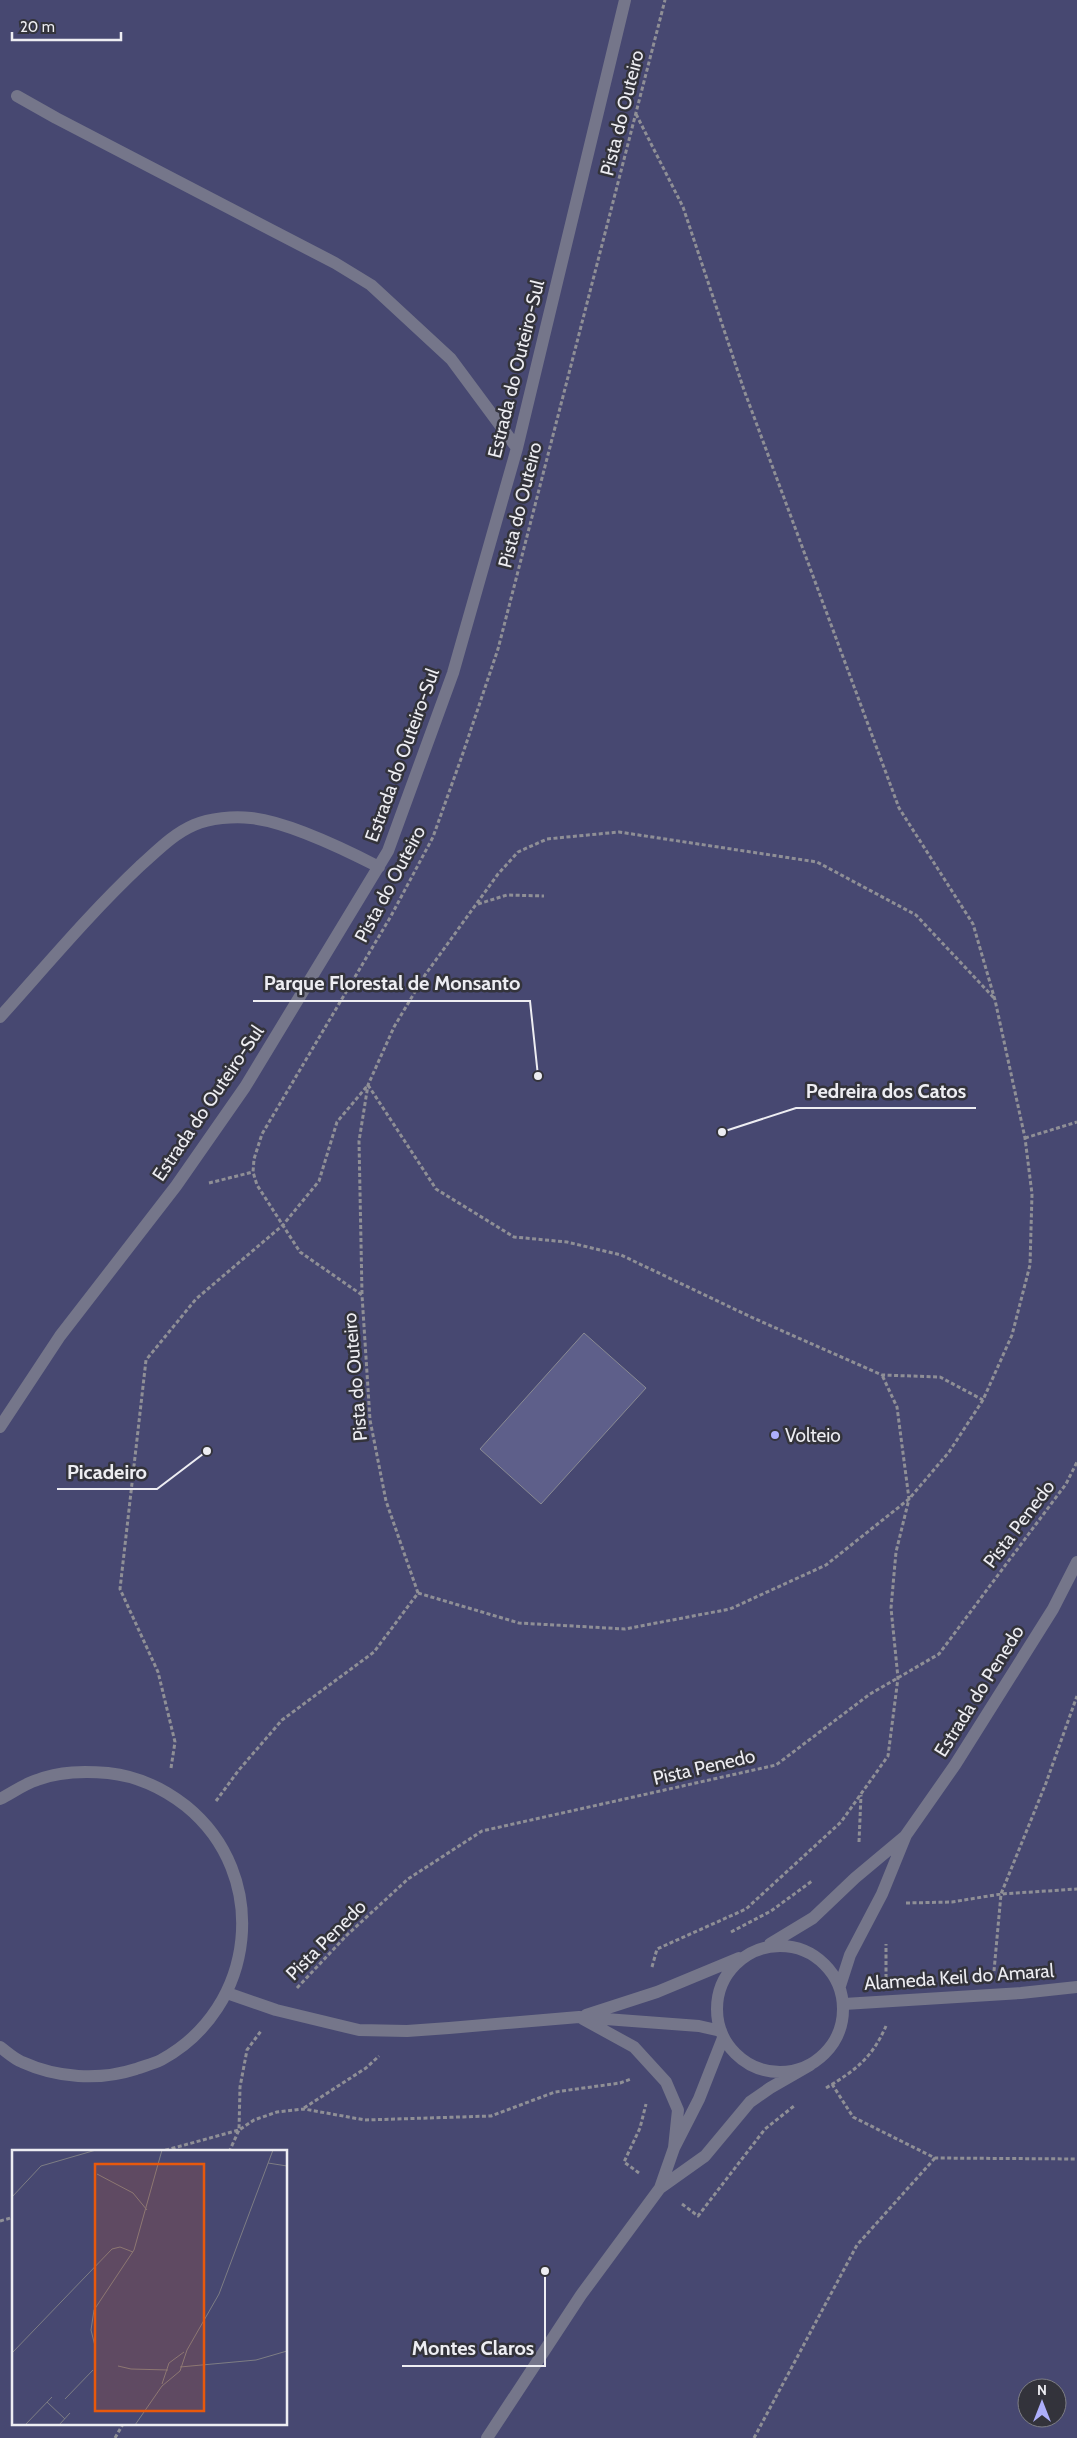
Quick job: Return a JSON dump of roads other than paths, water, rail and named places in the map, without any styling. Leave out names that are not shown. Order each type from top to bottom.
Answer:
[{"type":"street","name":"Estrada do Outeiro-Sul","points":[[0,1427],[60,1336],[176,1186],[245,1087],[388,851],[453,673],[517,448],[625,0]]},
{"type":"street","points":[[17,96],[327,259],[371,285],[451,359],[517,448]]},
{"type":"street","points":[[0,1016],[109,895],[170,840],[196,824],[222,819],[251,818],[282,826],[349,852],[378,867]]},
{"type":"street","name":"Estrada do Penedo","points":[[840,1986],[850,1955],[882,1894],[906,1835],[955,1765],[1048,1617],[1077,1562]]},
{"type":"street","points":[[0,1799],[37,1780],[81,1770],[126,1775],[168,1792],[202,1820],[224,1850],[238,1885],[243,1921],[240,1958],[227,1993],[199,2031],[160,2060],[115,2076],[67,2076],[21,2062],[0,2047]]},
{"type":"street","name":"Estrada do Penedo","points":[[763,1948],[785,1937],[813,1918],[855,1878],[906,1835]]},
{"type":"street","points":[[579,2017],[657,1992],[763,1948],[781,1946],[800,1948],[830,1969],[840,1986],[844,2004],[843,2022],[836,2040],[824,2055],[750,2102],[705,2156],[660,2188]]},
{"type":"street","points":[[746,1955],[732,1967],[722,1982],[717,2001],[717,2018],[722,2035],[744,2061],[759,2069],[776,2072],[793,2071],[810,2065]]},
{"type":"street","name":"Alameda Keil do Amaral","points":[[844,2004],[1077,1987]]},
{"type":"street","points":[[227,1993],[276,2010],[359,2030],[407,2031],[579,2017],[699,2026],[722,2035]]},
{"type":"street","points":[[579,2017],[634,2047],[666,2082],[678,2110],[674,2148]]},
{"type":"street","points":[[488,2438],[581,2295],[660,2188],[674,2148],[699,2099],[722,2035]]},
{"type":"place","name":"Parque Florestal de Monsanto","points":[[538,1076]]},
{"type":"place","name":"Pedreira dos Catos","points":[[722,1132]]},
{"type":"place","name":"Volteio","points":[[775,1435]]},
{"type":"place","name":"Picadeiro","points":[[207,1451]]},
{"type":"place","name":"Montes Claros","points":[[545,2271]]}]
